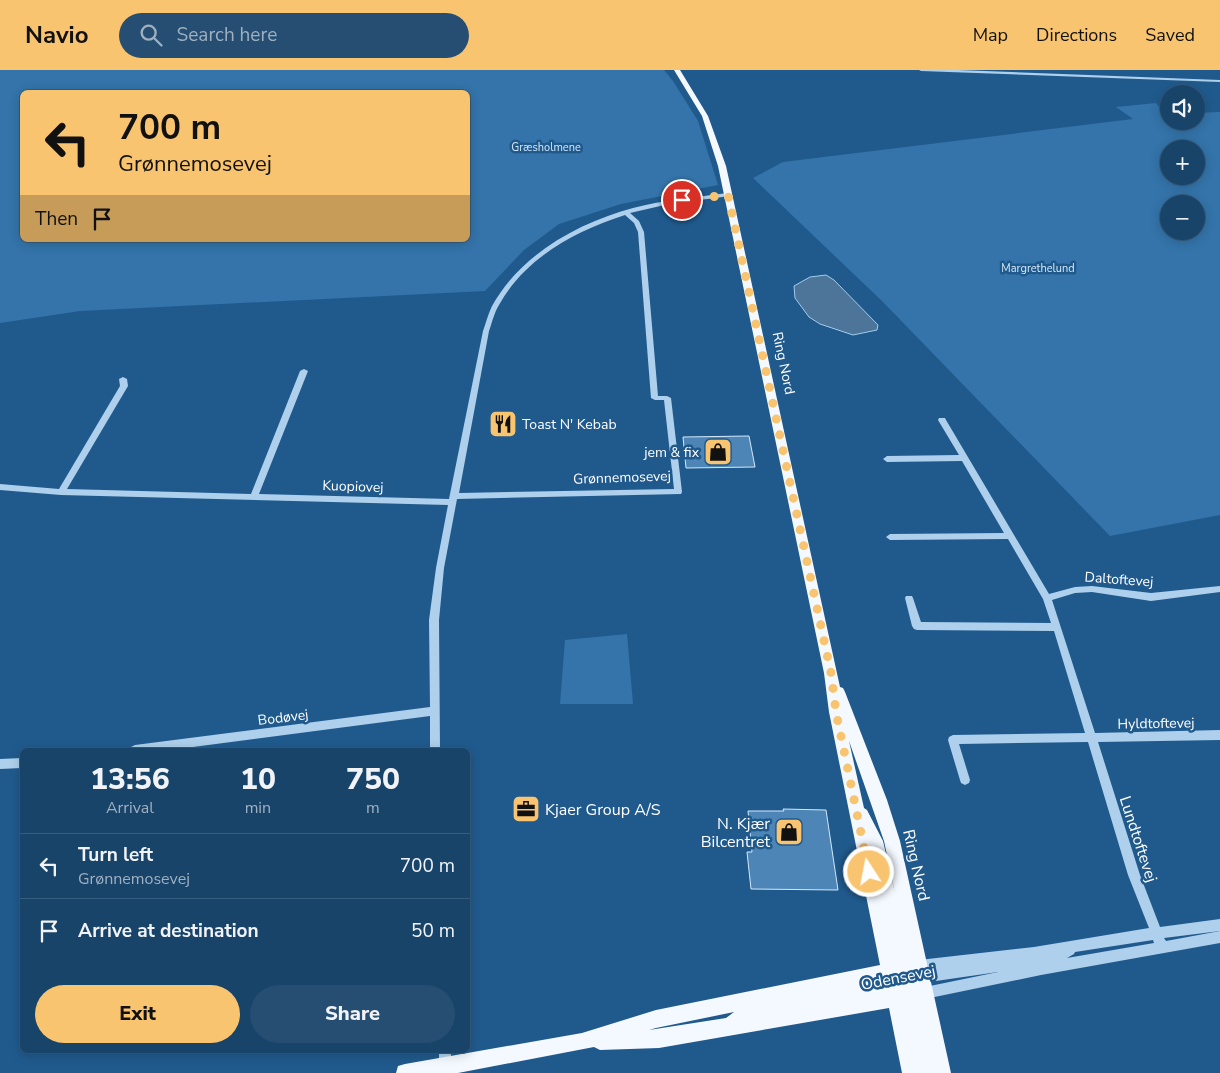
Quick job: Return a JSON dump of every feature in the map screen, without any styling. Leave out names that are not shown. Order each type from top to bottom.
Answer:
[{"type":"main road","name":"Ring Nord","points":[[677,70],[705,116],[722,166],[831,673],[836,712],[854,799],[907,982],[942,1073]]},
{"type":"main road","name":"Ring Nord","points":[[831,673],[879,800],[892,840],[907,982],[910,1073]]},
{"type":"main road","name":"Odensevej","points":[[405,1073],[445,1058],[582,1042],[659,1039],[726,1027],[907,982]]},
{"type":"main road","name":"Odensevej","points":[[582,1042],[656,1019],[907,982]]},
{"type":"main road","points":[[907,982],[928,1073]]},
{"type":"street","points":[[921,70],[1220,81]]},
{"type":"street","points":[[435,748],[434,620],[440,568],[486,331],[494,307],[514,279],[544,252],[563,239],[627,213],[673,202],[728,195]]},
{"type":"street","name":"Grønnemosevej","points":[[452,499],[678,492],[667,398],[655,398],[641,232],[638,222],[627,213]]},
{"type":"street","points":[[254,496],[304,371]]},
{"type":"street","points":[[61,492],[124,386],[123,379]]},
{"type":"street","name":"Lundtoftevej","points":[[942,420],[1047,598],[1134,875],[1162,947]]},
{"type":"street","points":[[887,459],[965,458]]},
{"type":"street","name":"Kuopiovej","points":[[0,487],[61,492],[452,499]]},
{"type":"street","points":[[890,537],[1010,536]]},
{"type":"street","name":"Daltoftevej","points":[[1047,598],[1075,590],[1092,589],[1151,597],[1220,588]]},
{"type":"street","points":[[909,598],[917,626],[1057,626]]},
{"type":"street","name":"Bodøvej","points":[[150,748],[434,711]]},
{"type":"street","name":"Hyldtoftevej","points":[[1092,738],[1220,735]]},
{"type":"street","points":[[964,780],[953,740],[1092,738]]},
{"type":"street","points":[[0,764],[20,764]]},
{"type":"street","name":"Odensevej","points":[[907,982],[1056,956],[1076,946],[1127,937],[1220,925]]},
{"type":"street","name":"Odensevej","points":[[907,982],[1162,947],[1220,937]]},
{"type":"green space","name":"Græsholmene","points":[[0,70],[664,70],[698,121],[718,185],[621,204],[559,224],[524,250],[485,291],[80,311],[0,323]]},
{"type":"green space","name":"Margrethelund","points":[[1156,103],[1160,108],[1160,130],[1205,130],[1205,113],[1220,112],[1220,515],[1110,536],[882,301],[753,178],[783,162],[1133,119],[1116,107]]},
{"type":"green space","points":[[627,634],[633,704],[560,704],[565,640]]},
{"type":"shaded area","points":[[826,275],[834,280],[878,325],[877,330],[853,335],[820,324],[809,317],[795,298],[794,286],[810,277]]},
{"type":"building","name":"jem & fix","points":[[749,436],[755,467],[686,468],[683,437]]},
{"type":"building","name":"N. Kjær Bilcentret","points":[[783,809],[826,810],[838,890],[751,889],[747,852],[752,852],[748,811],[784,811]]},
{"type":"place","name":"Toast N' Kebab","points":[[503,424]]},
{"type":"place","name":"jem & fix","points":[[718,452]]},
{"type":"place","name":"Kjaer Group A/S","points":[[526,809]]},
{"type":"place","name":"N. Kjær Bilcentret","points":[[789,832]]},
{"type":"route","points":[[682,200],[728,195],[831,673],[836,712],[869,872]]}]
